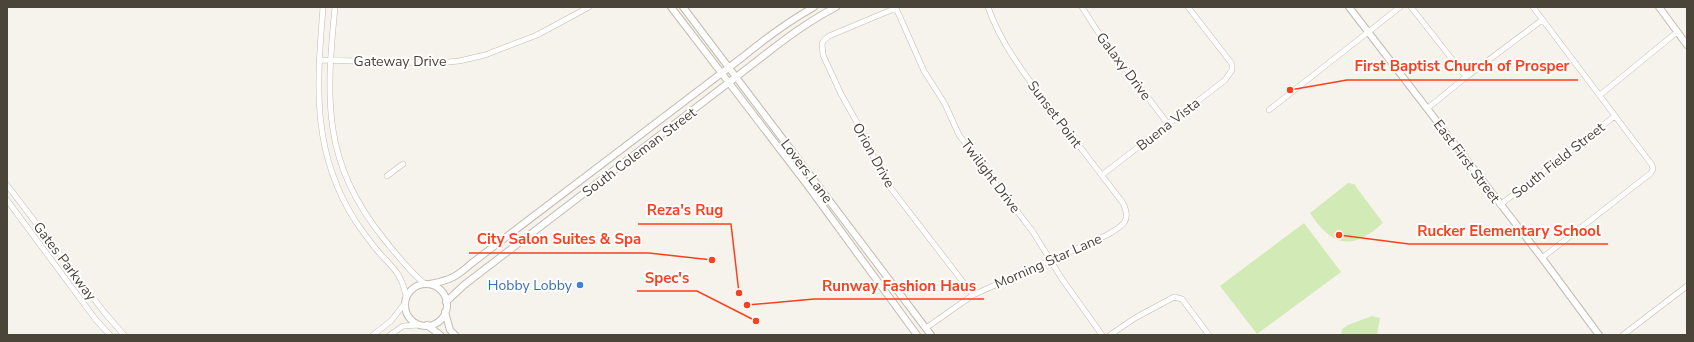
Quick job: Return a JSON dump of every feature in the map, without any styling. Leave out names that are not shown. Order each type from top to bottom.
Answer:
[{"type":"street","points":[[323,7],[319,60],[319,110],[322,134],[330,166],[351,214],[376,249],[400,275],[406,296],[406,310],[409,317],[420,325]]},
{"type":"street","points":[[335,7],[330,60],[330,120],[347,180],[360,206],[372,224],[409,270],[427,284],[436,287],[442,292],[446,302],[445,312],[450,330],[455,335]]},
{"type":"street","name":"Gateway Drive","points":[[319,60],[437,64],[459,61],[485,55],[538,36],[589,7]]},
{"type":"street","name":"Lovers Lane","points":[[671,7],[808,186],[917,335]]},
{"type":"street","name":"Lovers Lane","points":[[682,7],[931,335]]},
{"type":"street","name":"South Coleman Street","points":[[427,284],[446,281],[456,276],[765,39],[797,16],[814,7]]},
{"type":"street","name":"South Coleman Street","points":[[446,302],[464,285],[496,260],[729,83],[787,36],[815,17],[836,7]]},
{"type":"street","name":"Sunset Point","points":[[988,7],[1007,48],[1024,73],[1123,203],[1127,217]]},
{"type":"street","name":"Galaxy Drive","points":[[1082,7],[1098,32],[1168,124]]},
{"type":"street","name":"Buena Vista","points":[[1102,175],[1225,80],[1232,70],[1232,64],[1188,7]]},
{"type":"street","name":"East First Street","points":[[1349,7],[1542,258],[1598,335]]},
{"type":"street","points":[[1269,110],[1369,33],[1400,7]]},
{"type":"street","points":[[1411,7],[1466,77]]},
{"type":"street","points":[[1533,7],[1652,165],[1653,169],[1651,173],[1542,258]]},
{"type":"street","points":[[1658,7],[1687,45]]},
{"type":"street","name":"Twilight Drive","points":[[822,44],[829,36],[896,8],[924,71],[944,104],[959,134],[1033,232],[1050,260],[1102,335]]},
{"type":"street","points":[[1428,108],[1466,77],[1542,20]]},
{"type":"street","points":[[1600,95],[1677,32]]},
{"type":"street","name":"Orion Drive","points":[[822,44],[823,55],[841,94],[868,142],[876,164],[884,178],[973,295]]},
{"type":"street","name":"South Field Street","points":[[1500,205],[1615,116]]},
{"type":"street","points":[[615,154],[622,164]]},
{"type":"street","points":[[607,160],[615,170]]},
{"type":"street","points":[[387,176],[403,164]]},
{"type":"street","points":[[808,186],[814,181]]},
{"type":"street","name":"Gates Parkway","points":[[7,185],[122,334]]},
{"type":"street","name":"Gates Parkway","points":[[7,200],[96,320],[110,335]]},
{"type":"street","name":"Morning Star Lane","points":[[926,328],[973,295],[1107,235],[1122,225],[1127,217]]},
{"type":"street","points":[[496,245],[503,255]]},
{"type":"street","points":[[488,250],[496,260]]},
{"type":"street","points":[[406,296],[410,290],[416,286],[427,284]]},
{"type":"street","points":[[1623,335],[1687,286]]},
{"type":"street","points":[[1110,335],[1135,318],[1169,299],[1178,297],[1186,303],[1209,335]]},
{"type":"street","points":[[373,335],[391,321],[405,303]]},
{"type":"street","points":[[390,335],[403,326],[428,325],[438,321],[445,312]]},
{"type":"street","points":[[428,325],[440,335]]},
{"type":"street","points":[[917,335],[926,328]]},
{"type":"green space","points":[[1348,183],[1354,184],[1383,223],[1362,238],[1352,241],[1343,241],[1326,233],[1310,213]]},
{"type":"green space","points":[[1304,223],[1341,272],[1257,334],[1220,286]]},
{"type":"green space","points":[[1372,316],[1380,318],[1377,335],[1341,335],[1342,329],[1348,325]]},
{"type":"place","name":"First Baptist Church of Prosper","points":[[1290,90]]},
{"type":"place","name":"Rucker Elementary School","points":[[1339,235]]},
{"type":"place","name":"City Salon Suites & Spa","points":[[712,260]]},
{"type":"place","name":"Hobby Lobby","points":[[580,285]]},
{"type":"place","name":"Reza's Rug","points":[[739,293]]},
{"type":"place","name":"Runway Fashion Haus","points":[[747,305]]},
{"type":"place","name":"Spec's","points":[[756,321]]}]
